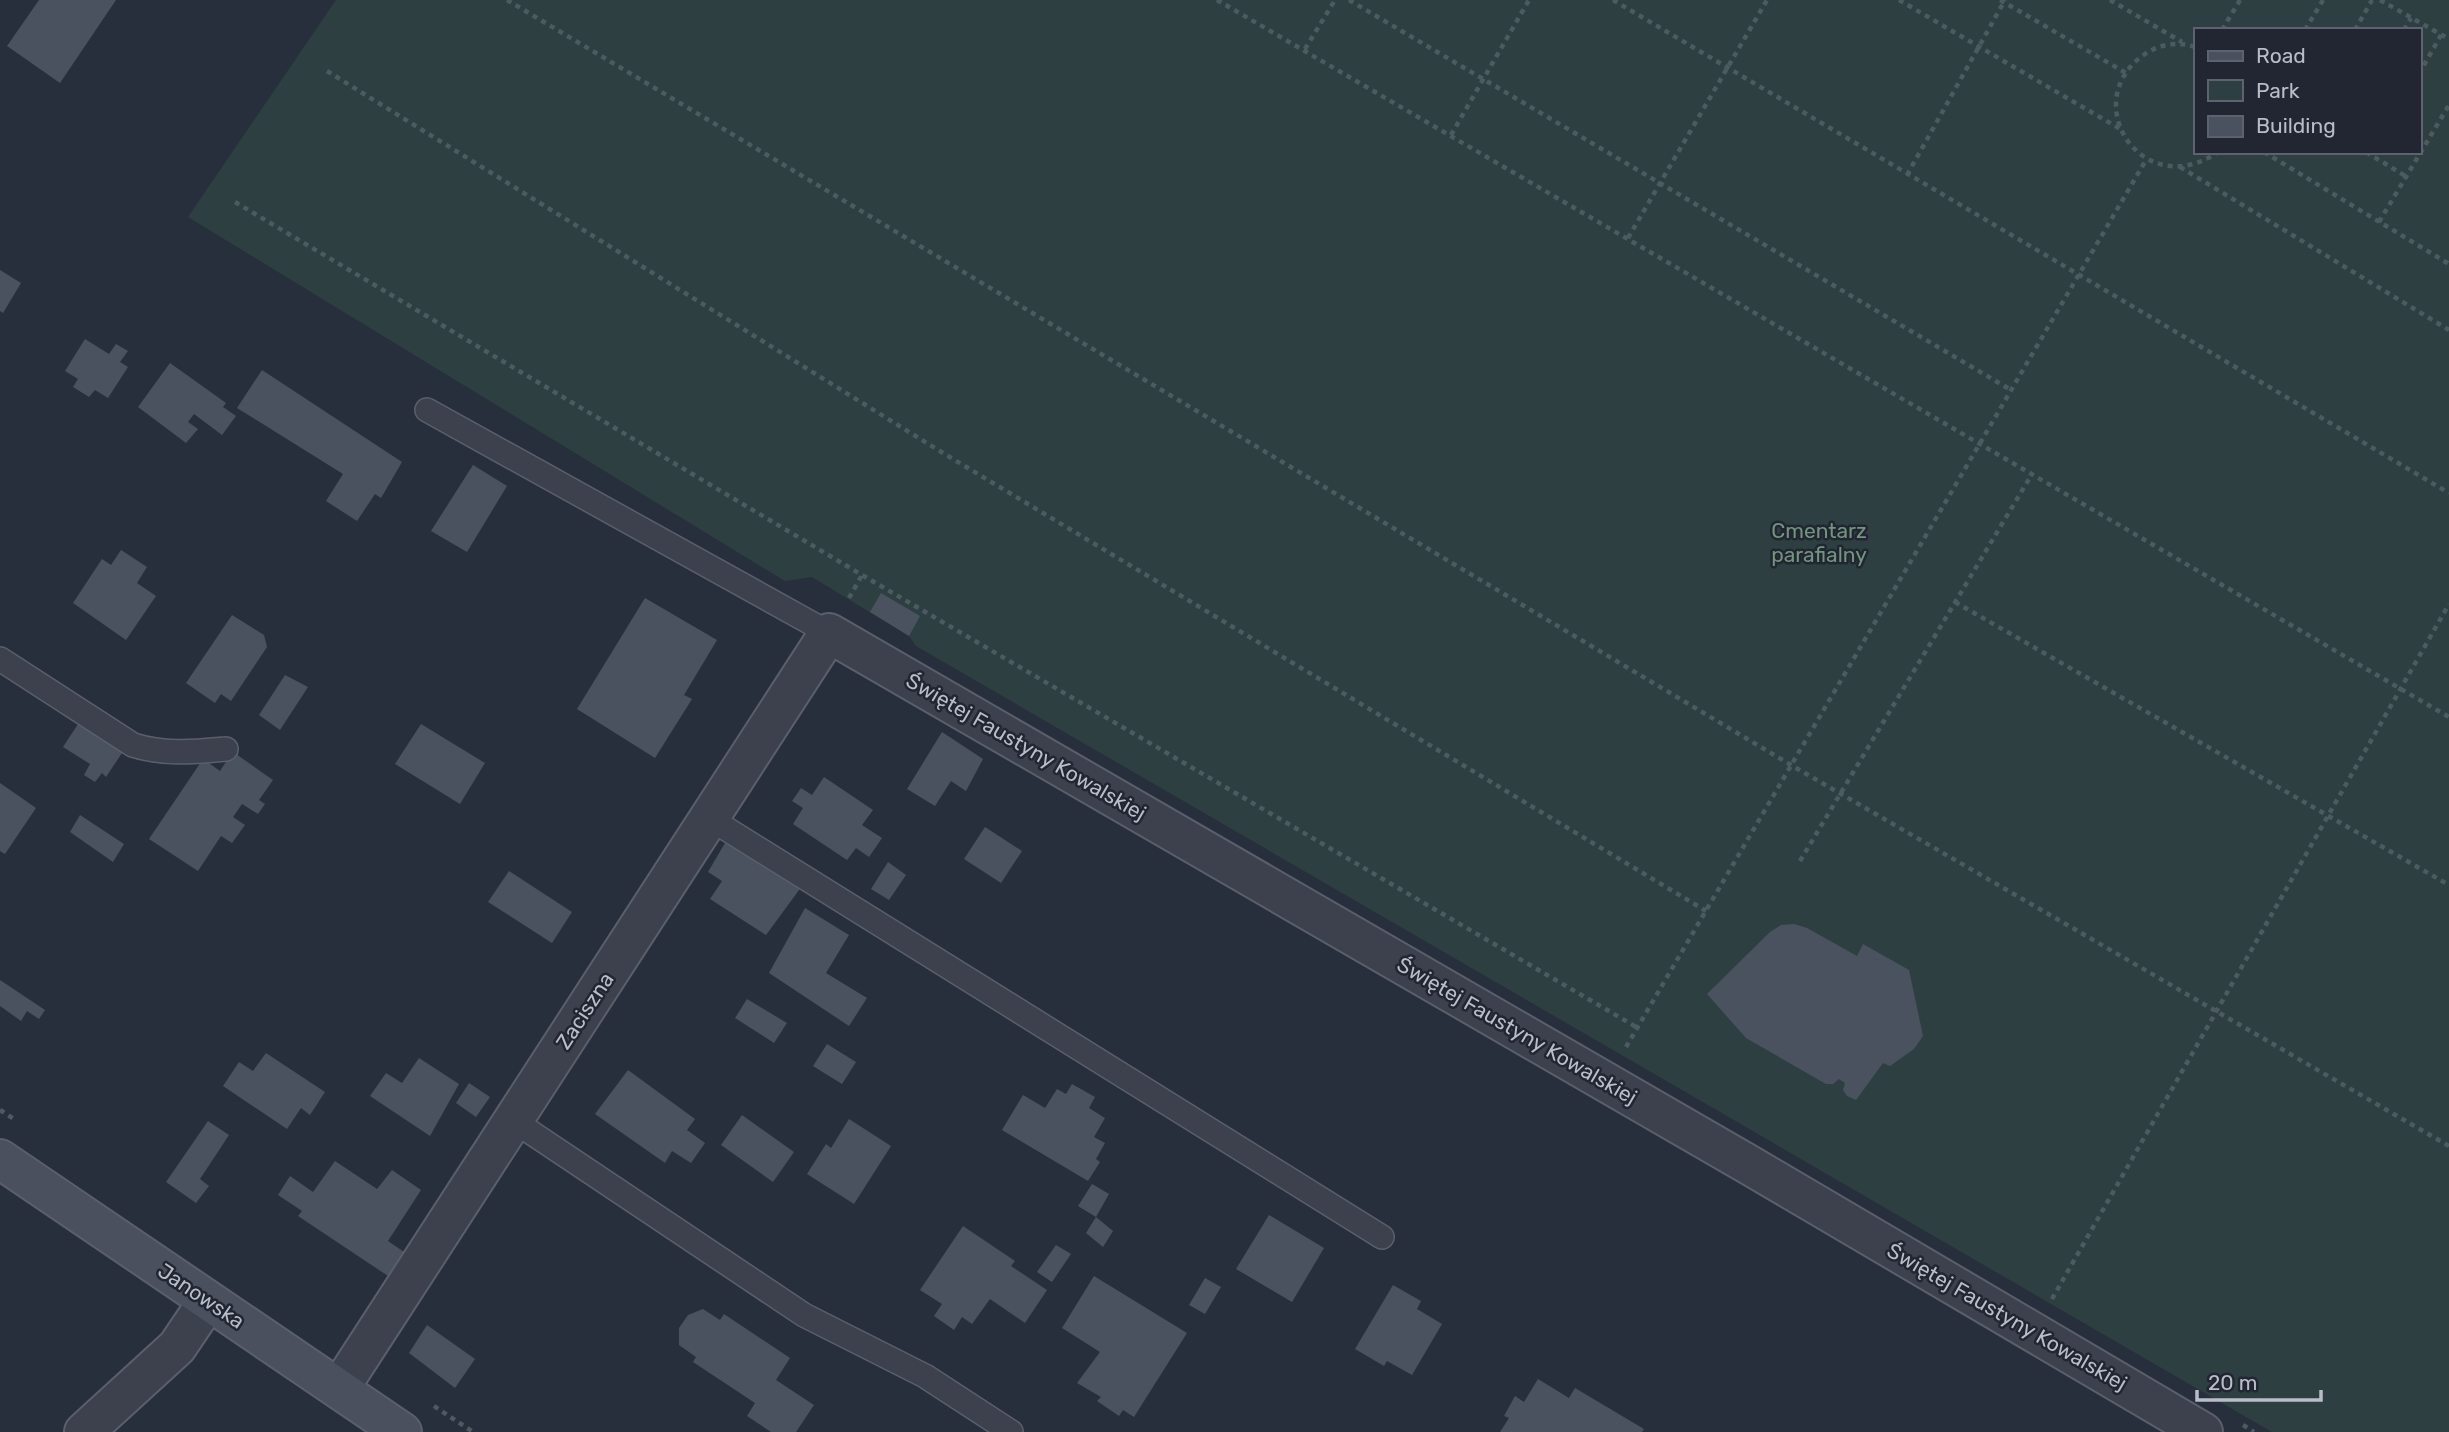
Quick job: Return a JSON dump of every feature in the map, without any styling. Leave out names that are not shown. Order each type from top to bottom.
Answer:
[{"type":"main road","name":"Janowska","points":[[0,1159],[402,1432]]},
{"type":"street","name":"Zaciszna","points":[[339,1389],[829,633]]},
{"type":"street","name":"Świętej Faustyny Kowalskiej","points":[[829,633],[1729,1153],[2203,1432]]},
{"type":"street","points":[[84,1432],[177,1347],[208,1301]]},
{"type":"lane","points":[[427,410],[829,633]]},
{"type":"lane","points":[[0,659],[133,745],[157,752],[181,754],[226,748]]},
{"type":"lane","points":[[709,818],[1382,1237]]},
{"type":"lane","points":[[514,1121],[804,1315],[925,1376],[1011,1432]]},
{"type":"path","points":[[507,0],[1791,765],[2449,1146]]},
{"type":"path","points":[[1217,0],[2449,717]]},
{"type":"path","points":[[1305,50],[1335,0]]},
{"type":"path","points":[[1349,0],[2011,390]]},
{"type":"path","points":[[1451,135],[1529,0]]},
{"type":"path","points":[[1613,0],[2449,493]]},
{"type":"path","points":[[1628,238],[1767,0]]},
{"type":"path","points":[[1899,0],[2122,130]]},
{"type":"path","points":[[2110,0],[2183,43],[2194,47]]},
{"type":"path","points":[[2223,28],[2240,0]]},
{"type":"path","points":[[2306,28],[2323,0]]},
{"type":"path","points":[[2356,28],[2372,0]]},
{"type":"path","points":[[2380,0],[2449,39]]},
{"type":"path","points":[[1907,175],[2003,1],[2126,73]]},
{"type":"path","points":[[2405,28],[2412,18]]},
{"type":"path","points":[[2421,70],[2441,35]]},
{"type":"path","points":[[2183,43],[2155,47],[2132,62],[2118,87],[2115,115],[2126,141],[2146,160],[2173,168],[2200,164],[2215,154]]},
{"type":"path","points":[[327,71],[943,453],[1706,911]]},
{"type":"path","points":[[2379,222],[2449,105]]},
{"type":"path","points":[[2266,154],[2449,264]]},
{"type":"path","points":[[2374,154],[2408,177]]},
{"type":"path","points":[[1622,1054],[2146,160]]},
{"type":"path","points":[[2180,167],[2449,330]]},
{"type":"path","points":[[234,202],[862,575],[1638,1028]]},
{"type":"path","points":[[1800,861],[2032,474]]},
{"type":"path","points":[[1955,602],[2449,885]]},
{"type":"path","points":[[2049,1304],[2449,604]]},
{"type":"green space","name":"Cmentarz parafialny","points":[[336,0],[2449,0],[2449,1432],[2272,1432],[916,646],[909,636],[812,577],[785,581],[188,217]]},
{"type":"building","points":[[39,0],[116,0],[60,83],[7,46]]},
{"type":"building","points":[[0,270],[21,283],[3,313],[0,311]]},
{"type":"building","points":[[85,339],[109,354],[116,344],[128,351],[120,362],[128,367],[108,398],[95,390],[89,397],[73,387],[78,379],[65,371]]},
{"type":"building","points":[[170,363],[226,403],[223,407],[236,416],[222,435],[194,414],[188,422],[198,429],[186,443],[138,407]]},
{"type":"building","points":[[262,370],[402,462],[381,498],[375,494],[357,521],[326,501],[343,474],[237,408]]},
{"type":"building","points":[[473,465],[507,486],[467,552],[431,531]]},
{"type":"building","points":[[121,550],[147,567],[137,583],[156,596],[126,640],[73,603],[102,559],[111,565]]},
{"type":"building","points":[[881,593],[920,616],[909,636],[870,612]]},
{"type":"building","points":[[645,598],[717,640],[684,695],[692,699],[655,758],[577,709]]},
{"type":"building","points":[[232,615],[264,635],[267,647],[231,701],[221,694],[215,703],[186,683]]},
{"type":"building","points":[[285,675],[308,687],[280,730],[259,715]]},
{"type":"building","points":[[80,721],[124,750],[106,777],[102,773],[95,782],[84,775],[90,764],[63,747]]},
{"type":"building","points":[[421,724],[485,763],[460,804],[395,764]]},
{"type":"building","points":[[942,732],[983,759],[966,791],[951,781],[935,806],[907,789]]},
{"type":"building","points":[[231,754],[236,754],[273,780],[259,800],[265,804],[258,814],[242,804],[233,817],[245,825],[232,843],[221,836],[198,871],[149,839],[203,759],[220,771]]},
{"type":"building","points":[[824,777],[873,810],[862,825],[882,838],[869,857],[856,848],[847,860],[793,824],[803,808],[792,801],[801,788],[812,795]]},
{"type":"building","points":[[0,783],[36,808],[5,854],[0,851]]},
{"type":"building","points":[[80,815],[124,844],[113,862],[70,832]]},
{"type":"building","points":[[985,827],[1022,851],[1001,883],[964,859]]},
{"type":"building","points":[[725,843],[802,886],[766,935],[710,899],[722,881],[708,872]]},
{"type":"building","points":[[888,862],[906,875],[889,900],[871,889]]},
{"type":"building","points":[[509,871],[572,912],[552,943],[488,902]]},
{"type":"building","points":[[805,908],[849,935],[826,973],[867,998],[849,1026],[769,973]]},
{"type":"building","points":[[1794,924],[1807,928],[1857,956],[1863,944],[1909,970],[1923,1036],[1914,1049],[1890,1066],[1883,1063],[1856,1100],[1847,1096],[1843,1090],[1845,1083],[1839,1079],[1833,1084],[1826,1084],[1746,1038],[1707,994],[1770,932],[1781,925]]},
{"type":"building","points":[[0,980],[45,1010],[39,1019],[27,1011],[21,1021],[0,1006]]},
{"type":"building","points":[[747,999],[787,1023],[774,1043],[735,1018]]},
{"type":"building","points":[[827,1044],[856,1062],[842,1084],[813,1066]]},
{"type":"building","points":[[266,1053],[325,1092],[310,1115],[301,1108],[287,1129],[223,1086],[239,1062],[253,1071]]},
{"type":"building","points":[[419,1058],[459,1084],[430,1136],[370,1096],[386,1073],[402,1083]]},
{"type":"building","points":[[628,1070],[695,1119],[687,1130],[705,1143],[691,1163],[672,1151],[665,1163],[595,1114]]},
{"type":"building","points":[[469,1083],[490,1097],[476,1117],[456,1103]]},
{"type":"building","points":[[1072,1084],[1095,1097],[1089,1108],[1105,1118],[1094,1137],[1105,1143],[1096,1159],[1100,1162],[1088,1181],[1002,1130],[1023,1095],[1045,1108],[1057,1089],[1066,1094]]},
{"type":"building","points":[[742,1115],[794,1152],[773,1182],[721,1145]]},
{"type":"building","points":[[849,1119],[891,1146],[854,1204],[807,1174],[826,1144],[831,1148]]},
{"type":"building","points":[[208,1121],[229,1135],[200,1179],[209,1186],[196,1203],[166,1182]]},
{"type":"building","points":[[335,1161],[377,1189],[392,1170],[421,1190],[388,1241],[407,1254],[391,1278],[298,1216],[302,1211],[278,1195],[290,1176],[313,1192]]},
{"type":"building","points":[[1092,1184],[1109,1194],[1096,1217],[1078,1206]]},
{"type":"building","points":[[1269,1215],[1324,1248],[1292,1302],[1236,1269]]},
{"type":"building","points":[[1096,1217],[1113,1231],[1103,1247],[1086,1233]]},
{"type":"building","points":[[963,1226],[1015,1261],[1011,1266],[1047,1290],[1025,1323],[990,1299],[972,1324],[962,1317],[954,1330],[934,1316],[942,1304],[920,1290]]},
{"type":"building","points":[[1056,1245],[1071,1254],[1052,1282],[1037,1272]]},
{"type":"building","points":[[1094,1276],[1187,1333],[1134,1417],[1123,1410],[1119,1416],[1097,1401],[1101,1397],[1077,1383],[1100,1352],[1062,1328]]},
{"type":"building","points":[[1205,1278],[1221,1287],[1205,1314],[1189,1305]]},
{"type":"building","points":[[1393,1285],[1421,1301],[1417,1309],[1442,1324],[1412,1375],[1387,1361],[1384,1366],[1355,1349]]},
{"type":"building","points":[[703,1309],[720,1320],[724,1314],[790,1358],[776,1380],[814,1405],[796,1432],[771,1432],[747,1416],[755,1403],[693,1362],[696,1357],[679,1345],[679,1328],[688,1315]]},
{"type":"building","points":[[427,1325],[475,1359],[455,1388],[409,1353]]},
{"type":"building","points":[[1538,1379],[1569,1398],[1575,1388],[1644,1429],[1642,1432],[1500,1432],[1509,1418],[1504,1416],[1515,1396],[1524,1402]]}]
